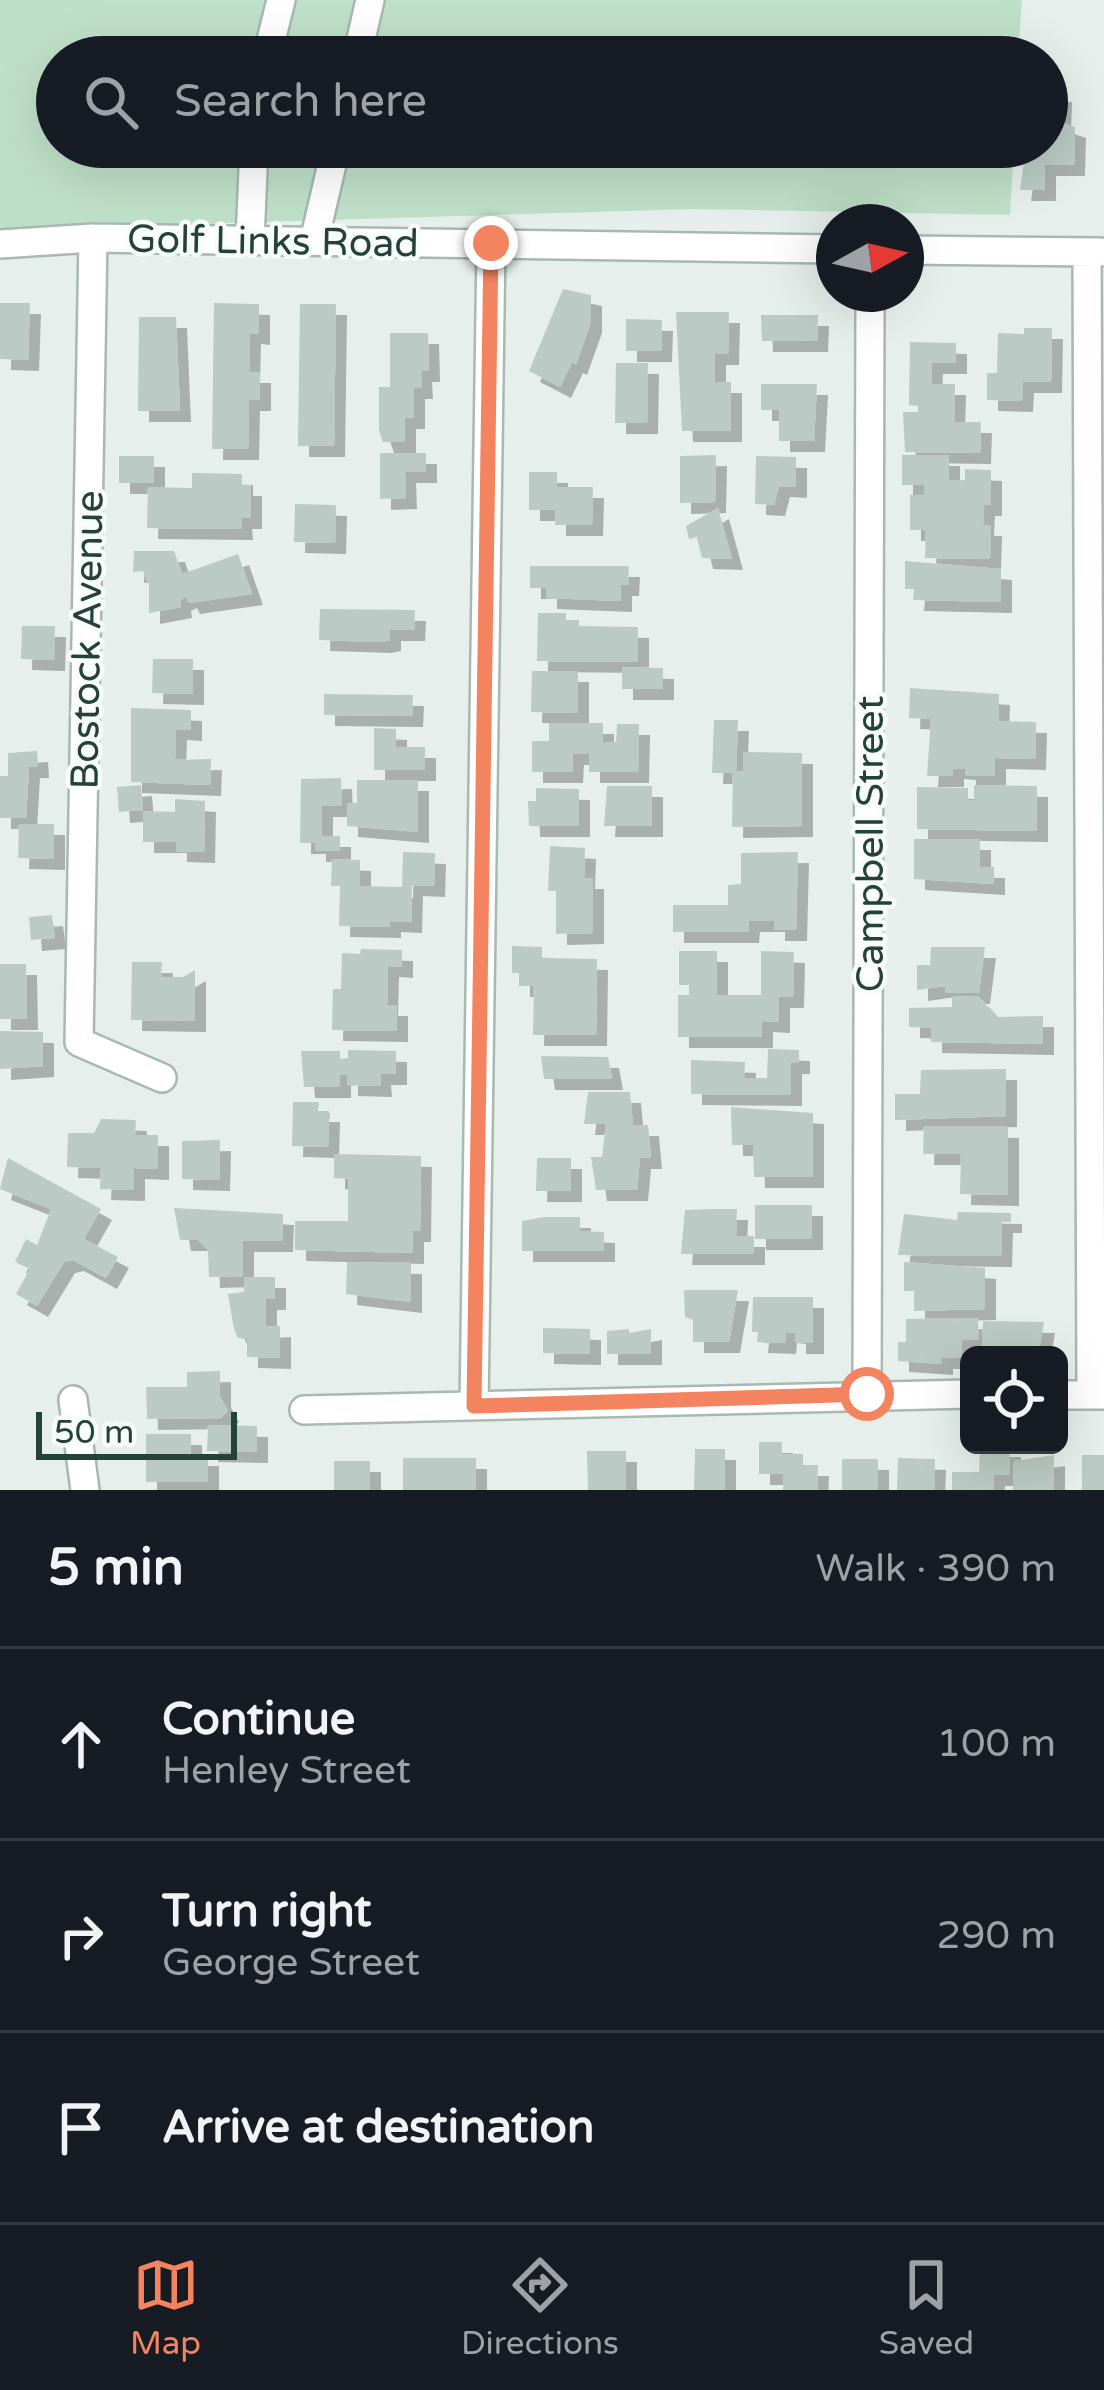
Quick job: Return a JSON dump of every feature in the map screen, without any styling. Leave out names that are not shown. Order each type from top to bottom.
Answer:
[{"type":"street","points":[[272,36],[281,0]]},
{"type":"street","points":[[362,36],[370,0]]},
{"type":"street","points":[[250,240],[253,168]]},
{"type":"street","points":[[314,241],[331,168]]},
{"type":"street","name":"Golf Links Road","points":[[0,244],[93,238],[816,249]]},
{"type":"street","name":"Bostock Avenue","points":[[93,238],[79,1042],[162,1078]]},
{"type":"street","points":[[474,1406],[491,243]]},
{"type":"street","points":[[924,250],[1095,252],[1098,1395]]},
{"type":"street","name":"Campbell Street","points":[[867,1394],[870,312]]},
{"type":"street","points":[[304,1410],[960,1394]]},
{"type":"street","points":[[73,1400],[85,1490]]},
{"type":"green space","points":[[0,0],[1022,0],[1019,36],[36,36],[36,168],[1013,168],[1010,215],[924,213],[924,204],[816,204],[816,211],[693,209],[0,230]]},
{"type":"building","points":[[1068,125],[1075,127],[1074,165],[1068,165]]},
{"type":"building","points":[[1023,168],[1045,168],[1045,190],[1020,190]]},
{"type":"building","points":[[563,289],[591,295],[591,322],[576,364],[572,362],[560,387],[529,371]]},
{"type":"building","points":[[0,303],[30,303],[28,360],[0,359]]},
{"type":"building","points":[[214,303],[259,304],[259,334],[250,333],[249,372],[260,372],[260,400],[249,400],[248,449],[212,449]]},
{"type":"building","points":[[300,304],[336,304],[334,446],[298,446]]},
{"type":"building","points":[[676,312],[729,312],[728,354],[715,354],[715,382],[731,382],[731,431],[682,431]]},
{"type":"building","points":[[761,315],[818,315],[817,341],[762,341]]},
{"type":"building","points":[[139,317],[176,317],[180,411],[138,411]]},
{"type":"building","points":[[626,319],[662,320],[661,351],[626,351]]},
{"type":"building","points":[[1024,328],[1052,328],[1051,382],[1023,382],[1022,401],[987,400],[987,373],[997,373],[998,333],[1024,334]]},
{"type":"building","points":[[390,333],[428,333],[429,371],[421,371],[422,388],[414,388],[414,418],[405,418],[405,442],[383,442],[379,430],[379,387],[390,387]]},
{"type":"building","points":[[910,342],[956,343],[956,363],[932,363],[931,384],[955,384],[954,422],[981,422],[980,453],[905,452],[903,412],[918,412],[918,406],[909,405]]},
{"type":"building","points":[[616,363],[648,363],[647,423],[615,423]]},
{"type":"building","points":[[761,384],[817,384],[814,441],[779,441],[779,410],[761,410]]},
{"type":"building","points":[[380,453],[426,453],[426,472],[405,472],[406,498],[380,499]]},
{"type":"building","points":[[716,455],[715,502],[680,503],[680,456]]},
{"type":"building","points":[[902,455],[949,455],[949,481],[965,480],[965,469],[991,470],[991,505],[984,505],[983,525],[991,525],[990,559],[925,558],[926,530],[910,530],[910,495],[924,495],[924,485],[902,485]]},
{"type":"building","points":[[119,456],[154,456],[154,483],[119,483]]},
{"type":"building","points":[[756,456],[796,457],[796,487],[779,486],[774,505],[755,504]]},
{"type":"building","points":[[529,472],[557,472],[557,487],[593,487],[592,525],[555,525],[555,510],[529,510]]},
{"type":"building","points":[[192,473],[242,474],[242,485],[251,485],[251,518],[241,518],[242,529],[147,528],[148,487],[192,488]]},
{"type":"building","points":[[295,504],[336,505],[335,543],[294,542]]},
{"type":"building","points":[[718,508],[732,559],[702,558],[697,537],[689,539],[686,526]]},
{"type":"building","points":[[134,551],[174,551],[182,574],[238,554],[252,594],[189,603],[186,597],[180,600],[181,607],[149,613],[149,585],[143,571],[133,572]]},
{"type":"building","points":[[905,561],[1001,569],[1001,602],[913,600],[914,589],[905,589]]},
{"type":"building","points":[[530,566],[629,566],[628,585],[621,585],[621,601],[546,598],[546,588],[530,588]]},
{"type":"building","points":[[320,609],[415,610],[414,630],[390,630],[390,640],[380,642],[319,640]]},
{"type":"building","points":[[538,613],[566,613],[566,620],[579,620],[579,626],[638,627],[638,662],[537,661]]},
{"type":"building","points":[[22,626],[55,626],[54,660],[21,659]]},
{"type":"building","points":[[153,659],[193,659],[193,694],[152,693]]},
{"type":"building","points":[[622,667],[663,668],[663,689],[622,689]]},
{"type":"building","points":[[532,671],[578,671],[578,713],[531,712]]},
{"type":"building","points":[[910,688],[999,694],[998,721],[1036,722],[1035,759],[995,758],[995,776],[965,775],[965,769],[953,768],[953,776],[927,776],[931,719],[909,718]]},
{"type":"building","points":[[324,694],[413,695],[412,716],[324,715]]},
{"type":"building","points":[[131,708],[191,710],[191,730],[176,729],[175,760],[211,759],[210,785],[131,782]]},
{"type":"building","points":[[714,720],[738,720],[736,771],[743,771],[743,752],[802,753],[802,826],[732,827],[733,773],[712,773]]},
{"type":"building","points":[[549,723],[603,723],[603,742],[616,742],[617,724],[639,724],[638,772],[589,772],[589,754],[573,754],[572,772],[532,772],[532,741],[549,741]]},
{"type":"building","points":[[374,728],[396,729],[396,747],[425,747],[425,770],[374,770]]},
{"type":"building","points":[[37,751],[38,767],[29,767],[26,818],[0,818],[0,776],[8,776],[8,753]]},
{"type":"building","points":[[341,778],[342,806],[322,806],[322,836],[340,836],[340,851],[315,851],[315,843],[300,843],[301,779]]},
{"type":"building","points":[[357,780],[418,780],[418,832],[347,826],[347,803],[357,803]]},
{"type":"building","points":[[141,785],[143,810],[119,812],[117,787]]},
{"type":"building","points":[[974,785],[1037,786],[1037,831],[917,829],[917,787],[968,788],[968,800],[974,800]]},
{"type":"building","points":[[607,786],[652,786],[652,826],[604,826]]},
{"type":"building","points":[[536,788],[579,789],[579,826],[529,826],[528,801],[536,801]]},
{"type":"building","points":[[175,799],[205,801],[204,852],[176,851],[176,842],[143,842],[143,811],[175,812]]},
{"type":"building","points":[[19,824],[54,824],[54,859],[18,858]]},
{"type":"building","points":[[914,839],[980,839],[980,867],[994,867],[994,884],[914,879]]},
{"type":"building","points":[[550,846],[585,848],[584,878],[593,878],[593,933],[556,934],[556,891],[548,891]]},
{"type":"building","points":[[403,852],[435,853],[434,886],[412,885],[411,922],[390,921],[390,927],[339,926],[340,886],[331,886],[332,859],[360,860],[360,886],[402,887]]},
{"type":"building","points":[[798,852],[796,930],[774,930],[774,921],[749,921],[748,932],[673,932],[673,905],[728,905],[728,885],[741,884],[741,853]]},
{"type":"building","points":[[52,915],[55,938],[31,940],[29,917]]},
{"type":"building","points":[[512,946],[542,947],[542,958],[597,959],[596,1035],[533,1035],[534,986],[519,986],[519,973],[512,973]]},
{"type":"building","points":[[931,947],[985,947],[979,993],[946,993],[945,986],[917,990],[917,965],[930,965]]},
{"type":"building","points":[[361,949],[402,950],[402,967],[388,966],[387,1005],[397,1005],[397,1031],[332,1030],[333,989],[341,989],[342,953],[360,954]]},
{"type":"building","points":[[679,951],[717,951],[717,995],[761,995],[761,951],[794,952],[793,997],[779,997],[779,1022],[762,1021],[762,1037],[678,1037],[678,995],[689,995],[689,985],[679,985]]},
{"type":"building","points":[[132,962],[162,962],[161,977],[183,977],[195,970],[195,1021],[131,1020]]},
{"type":"building","points":[[0,964],[26,964],[27,1019],[0,1019]]},
{"type":"building","points":[[978,996],[997,1017],[1043,1016],[1043,1044],[931,1042],[931,1028],[909,1027],[909,1008],[952,1007],[952,997]]},
{"type":"building","points":[[0,1031],[43,1032],[43,1066],[0,1069]]},
{"type":"building","points":[[768,1049],[799,1050],[799,1063],[791,1063],[791,1095],[691,1094],[691,1060],[745,1062],[744,1078],[767,1078]]},
{"type":"building","points":[[348,1050],[396,1051],[396,1074],[380,1074],[381,1086],[347,1085],[347,1074],[340,1075],[340,1087],[304,1087],[301,1051],[340,1051],[340,1059],[348,1058]]},
{"type":"building","points":[[541,1056],[608,1057],[612,1079],[544,1079]]},
{"type":"building","points":[[1006,1069],[1006,1116],[895,1120],[895,1094],[920,1094],[921,1070]]},
{"type":"building","points":[[588,1092],[630,1092],[633,1125],[648,1125],[651,1158],[640,1158],[637,1190],[596,1190],[591,1157],[602,1157],[606,1124],[584,1124]]},
{"type":"building","points":[[293,1102],[319,1102],[318,1111],[329,1111],[328,1147],[292,1146]]},
{"type":"building","points":[[731,1107],[813,1113],[813,1177],[754,1177],[753,1145],[732,1145]]},
{"type":"building","points":[[101,1119],[136,1120],[135,1135],[158,1135],[158,1169],[134,1168],[134,1190],[100,1189],[101,1168],[67,1167],[68,1133],[94,1133]]},
{"type":"building","points":[[924,1126],[1008,1127],[1008,1195],[960,1194],[961,1154],[923,1154]]},
{"type":"building","points":[[220,1140],[219,1180],[182,1179],[182,1141]]},
{"type":"building","points":[[334,1154],[421,1156],[420,1231],[413,1231],[413,1253],[295,1250],[295,1221],[348,1221],[348,1179],[334,1178]]},
{"type":"building","points":[[8,1158],[101,1209],[84,1239],[118,1257],[106,1278],[73,1260],[64,1262],[37,1306],[16,1294],[30,1269],[15,1262],[26,1239],[37,1245],[51,1209],[0,1189]]},
{"type":"building","points":[[537,1158],[571,1158],[571,1191],[536,1191]]},
{"type":"building","points":[[755,1205],[812,1205],[812,1239],[755,1239]]},
{"type":"building","points":[[174,1208],[283,1214],[282,1241],[243,1241],[243,1276],[209,1277],[208,1250],[198,1240],[180,1240]]},
{"type":"building","points":[[737,1209],[736,1236],[754,1236],[754,1254],[681,1254],[685,1210]]},
{"type":"building","points":[[958,1212],[1011,1213],[1011,1222],[1002,1222],[1001,1256],[898,1255],[904,1214],[957,1220]]},
{"type":"building","points":[[580,1217],[580,1231],[604,1232],[604,1251],[522,1251],[522,1221]]},
{"type":"building","points":[[347,1262],[411,1263],[411,1302],[346,1294]]},
{"type":"building","points":[[904,1262],[985,1268],[985,1309],[914,1311],[914,1291],[904,1291]]},
{"type":"building","points":[[244,1277],[275,1277],[275,1299],[266,1299],[266,1327],[280,1326],[280,1358],[247,1357],[247,1339],[238,1338],[234,1329],[228,1294],[244,1292]]},
{"type":"building","points":[[684,1290],[738,1290],[729,1342],[693,1342],[693,1320],[685,1317]]},
{"type":"building","points":[[753,1297],[813,1297],[813,1343],[795,1343],[795,1333],[786,1332],[785,1343],[757,1342],[758,1332],[752,1332]]},
{"type":"building","points":[[978,1318],[979,1340],[962,1340],[960,1358],[942,1358],[942,1364],[898,1361],[898,1342],[906,1342],[906,1319]]},
{"type":"building","points":[[983,1321],[1044,1322],[1040,1346],[982,1346]]},
{"type":"building","points":[[543,1328],[590,1329],[590,1354],[543,1353]]},
{"type":"building","points":[[629,1329],[629,1333],[651,1329],[651,1354],[607,1354],[607,1331]]},
{"type":"building","points":[[220,1371],[220,1397],[228,1411],[221,1418],[147,1419],[146,1387],[187,1387],[187,1372]]},
{"type":"building","points":[[208,1425],[257,1426],[257,1452],[207,1451]]},
{"type":"building","points":[[146,1434],[191,1434],[191,1455],[208,1455],[208,1482],[146,1482]]},
{"type":"building","points":[[759,1442],[782,1442],[782,1454],[803,1454],[803,1465],[818,1465],[817,1490],[783,1490],[784,1474],[759,1474]]},
{"type":"building","points":[[695,1449],[725,1449],[725,1490],[694,1490]]},
{"type":"building","points":[[587,1451],[626,1451],[626,1490],[588,1490]]},
{"type":"building","points":[[980,1454],[1010,1454],[1009,1475],[994,1475],[993,1490],[952,1490],[952,1472],[979,1472]]},
{"type":"building","points":[[1054,1455],[1054,1490],[1013,1490],[1014,1461]]},
{"type":"building","points":[[1082,1455],[1104,1455],[1104,1490],[1082,1490]]},
{"type":"building","points":[[403,1458],[476,1458],[476,1490],[403,1490]]},
{"type":"building","points":[[898,1458],[935,1459],[934,1490],[897,1490]]},
{"type":"building","points":[[842,1459],[878,1459],[878,1490],[842,1490]]},
{"type":"building","points":[[334,1461],[370,1461],[370,1490],[334,1490]]},
{"type":"route","points":[[491,243],[474,1406],[867,1394]]}]
